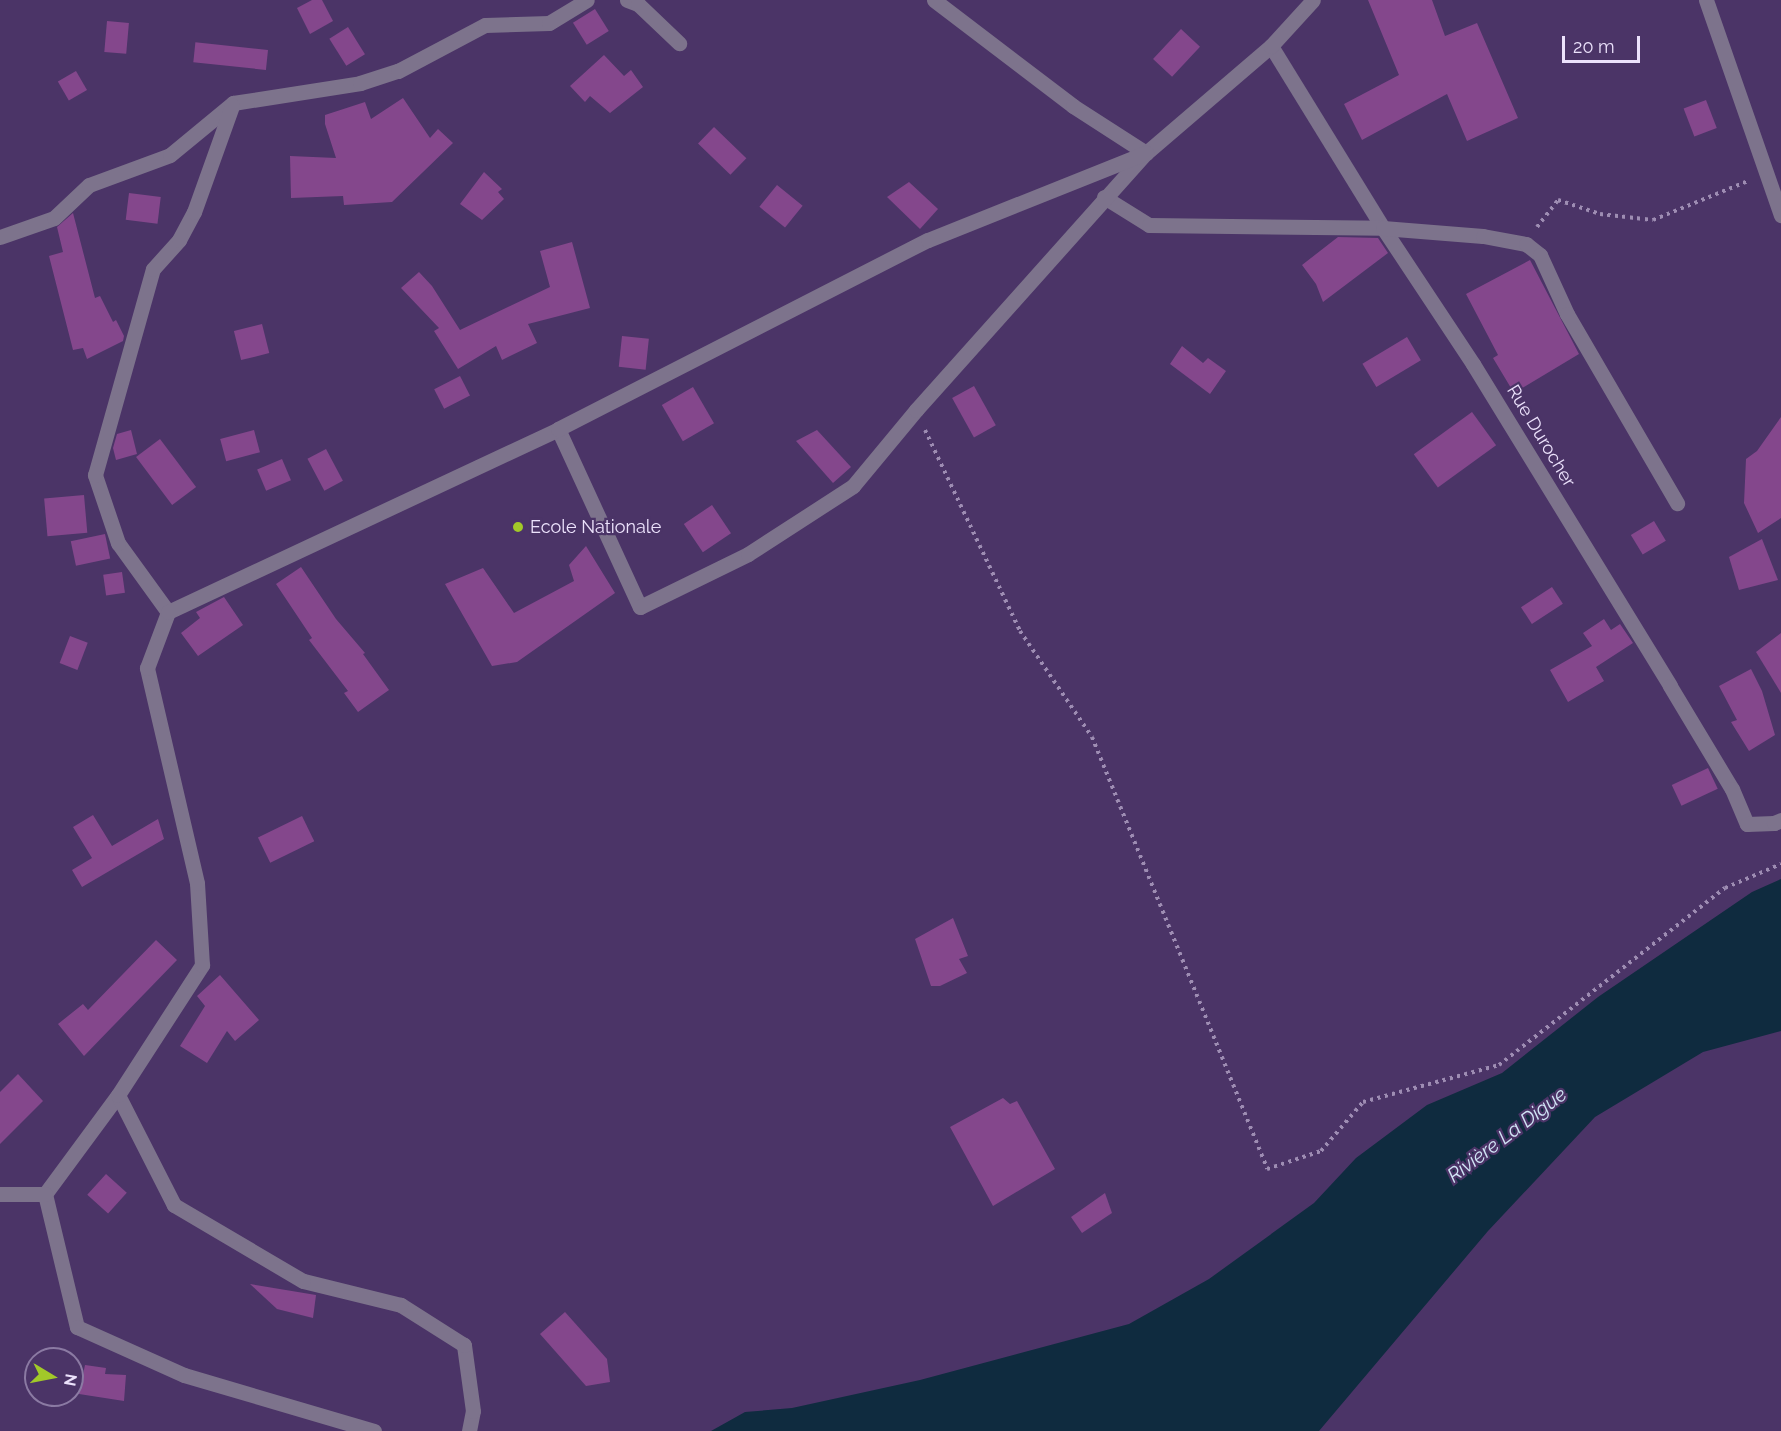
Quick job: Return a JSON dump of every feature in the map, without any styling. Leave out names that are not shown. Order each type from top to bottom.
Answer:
[{"type":"street","points":[[0,237],[54,218],[89,185],[170,155],[232,104],[360,83],[398,71],[485,25],[549,23],[587,0]]},
{"type":"street","points":[[627,0],[638,4],[679,43]]},
{"type":"street","points":[[934,0],[1073,106],[1146,153]]},
{"type":"street","points":[[558,429],[640,607],[748,555],[854,486],[916,410],[1104,197],[1146,153],[1271,46],[1313,0]]},
{"type":"street","points":[[1706,0],[1781,215]]},
{"type":"street","name":"Rue Durocher","points":[[1271,46],[1383,228],[1480,374],[1732,789],[1748,824],[1774,823],[1781,819]]},
{"type":"street","points":[[168,612],[118,543],[95,475],[153,269],[179,240],[194,212],[232,104]]},
{"type":"street","points":[[374,1431],[183,1375],[77,1327],[45,1194],[118,1095],[202,965],[197,883],[147,668],[168,612],[558,429],[928,240],[1146,153]]},
{"type":"street","points":[[1104,197],[1149,225],[1383,228],[1483,236],[1526,243],[1540,255],[1567,314],[1677,503]]},
{"type":"street","points":[[118,1095],[174,1205],[303,1281],[401,1305],[464,1345],[473,1411],[468,1431]]},
{"type":"street","points":[[0,1194],[45,1194]]},
{"type":"path","points":[[1526,243],[1544,215],[1558,200],[1600,214],[1653,220],[1720,194],[1765,172]]},
{"type":"path","points":[[916,410],[1020,631],[1092,737],[1267,1169],[1322,1150],[1363,1102],[1499,1065],[1725,888],[1781,864]]},
{"type":"water","name":"Rivière La Digue","points":[[1781,879],[1781,1031],[1703,1052],[1595,1117],[1488,1231],[1319,1431],[711,1431],[745,1412],[792,1408],[920,1380],[1129,1324],[1209,1279],[1314,1203],[1356,1158],[1427,1105],[1502,1073],[1598,997],[1752,892]]},
{"type":"building","points":[[312,0],[322,0],[333,21],[310,34],[297,8]]},
{"type":"building","points":[[1368,0],[1432,0],[1445,36],[1477,23],[1518,118],[1467,141],[1447,94],[1362,140],[1344,104],[1399,75]]},
{"type":"building","points":[[595,9],[609,31],[587,45],[573,23]]},
{"type":"building","points":[[107,21],[129,23],[126,54],[104,52]]},
{"type":"building","points":[[348,27],[365,54],[346,66],[329,39]]},
{"type":"building","points":[[1181,29],[1200,47],[1172,77],[1153,59]]},
{"type":"building","points":[[195,42],[268,50],[266,70],[193,62]]},
{"type":"building","points":[[604,55],[624,76],[631,70],[643,87],[610,113],[590,96],[585,102],[570,86]]},
{"type":"building","points":[[76,71],[87,90],[69,101],[58,82]]},
{"type":"building","points":[[403,98],[430,138],[438,129],[453,143],[392,202],[344,205],[343,196],[291,198],[290,156],[336,158],[325,124],[325,115],[365,102],[371,119]]},
{"type":"building","points":[[1706,100],[1717,128],[1694,137],[1684,109]]},
{"type":"building","points":[[714,127],[746,158],[730,175],[698,144]]},
{"type":"building","points":[[484,172],[502,189],[498,192],[504,199],[482,220],[460,204]]},
{"type":"building","points":[[909,182],[938,209],[920,229],[887,197]]},
{"type":"building","points":[[777,185],[803,206],[785,228],[759,207]]},
{"type":"building","points":[[129,193],[161,197],[157,224],[126,220]]},
{"type":"building","points":[[73,213],[95,298],[100,296],[113,322],[116,320],[124,336],[123,341],[87,359],[83,348],[73,350],[49,256],[63,252],[57,227]]},
{"type":"building","points":[[1338,237],[1378,238],[1388,253],[1323,302],[1316,284],[1302,265]]},
{"type":"building","points":[[572,242],[590,308],[528,324],[537,343],[502,360],[496,346],[458,369],[434,331],[439,328],[401,288],[419,272],[432,286],[460,330],[550,287],[540,251]]},
{"type":"building","points":[[1530,260],[1579,354],[1514,393],[1493,358],[1498,355],[1466,294]]},
{"type":"building","points":[[262,324],[269,353],[241,360],[234,331]]},
{"type":"building","points":[[622,336],[649,339],[646,370],[619,367]]},
{"type":"building","points":[[1407,337],[1421,360],[1376,387],[1362,364]]},
{"type":"building","points":[[1182,346],[1203,363],[1208,358],[1226,371],[1210,394],[1170,364]]},
{"type":"building","points":[[460,376],[470,396],[444,409],[434,389]]},
{"type":"building","points":[[974,386],[996,425],[974,437],[952,398]]},
{"type":"building","points":[[693,387],[714,423],[683,441],[662,405]]},
{"type":"building","points":[[1472,412],[1496,445],[1438,487],[1414,454]]},
{"type":"building","points":[[1781,417],[1781,518],[1758,533],[1744,503],[1746,459],[1757,451]]},
{"type":"building","points":[[131,430],[137,454],[116,460],[113,448],[117,434]]},
{"type":"building","points":[[254,430],[260,452],[226,461],[220,439]]},
{"type":"building","points":[[817,430],[851,467],[833,483],[796,441]]},
{"type":"building","points":[[160,439],[196,487],[172,505],[136,457]]},
{"type":"building","points":[[326,449],[343,481],[324,491],[307,459]]},
{"type":"building","points":[[282,459],[291,480],[266,491],[257,470]]},
{"type":"building","points":[[84,495],[87,533],[47,536],[44,498]]},
{"type":"building","points":[[712,505],[731,533],[703,552],[684,524]]},
{"type":"building","points":[[1654,521],[1666,541],[1643,555],[1631,535]]},
{"type":"building","points":[[105,534],[110,558],[76,566],[71,541]]},
{"type":"building","points":[[1762,539],[1778,580],[1739,590],[1729,557]]},
{"type":"building","points":[[586,546],[615,593],[517,662],[492,666],[445,584],[483,568],[514,613],[574,581],[569,565]]},
{"type":"building","points":[[301,567],[336,619],[365,653],[363,654],[389,690],[358,712],[344,693],[348,691],[309,640],[312,638],[276,584]]},
{"type":"building","points":[[122,572],[125,593],[106,595],[103,575]]},
{"type":"building","points":[[1552,587],[1563,604],[1532,624],[1521,607]]},
{"type":"building","points":[[224,597],[243,625],[198,656],[181,633],[200,618],[196,612]]},
{"type":"building","points":[[1604,619],[1611,630],[1620,624],[1633,643],[1596,667],[1604,681],[1568,702],[1550,670],[1592,646],[1583,633]]},
{"type":"building","points":[[1781,633],[1781,693],[1756,652]]},
{"type":"building","points":[[70,636],[88,643],[77,670],[60,663]]},
{"type":"building","points":[[1751,669],[1762,691],[1775,735],[1749,751],[1731,722],[1737,720],[1719,686]]},
{"type":"building","points":[[1708,768],[1718,789],[1681,806],[1672,785]]},
{"type":"building","points":[[93,815],[112,846],[158,819],[164,839],[82,887],[72,870],[92,858],[73,827]]},
{"type":"building","points":[[302,816],[314,841],[270,863],[258,837]]},
{"type":"building","points":[[953,918],[968,956],[959,959],[967,973],[940,986],[931,986],[915,939]]},
{"type":"building","points":[[156,940],[177,960],[84,1056],[58,1024],[83,1004],[88,1010]]},
{"type":"building","points":[[220,975],[259,1020],[235,1041],[227,1031],[207,1063],[180,1046],[205,1006],[197,996]]},
{"type":"building","points":[[18,1074],[43,1101],[0,1144],[0,1092]]},
{"type":"building","points":[[1003,1098],[1010,1104],[1017,1101],[1055,1169],[993,1206],[950,1127]]},
{"type":"building","points":[[106,1174],[127,1193],[108,1214],[87,1195]]},
{"type":"building","points":[[1105,1193],[1112,1213],[1082,1233],[1071,1217]]},
{"type":"building","points":[[250,1284],[316,1295],[313,1318],[277,1309]]},
{"type":"building","points":[[565,1312],[607,1359],[610,1382],[586,1386],[540,1334]]},
{"type":"building","points":[[85,1365],[106,1368],[105,1374],[126,1375],[124,1401],[84,1395]]},
{"type":"place","name":"Ecole Nationale","points":[[518,527]]}]
